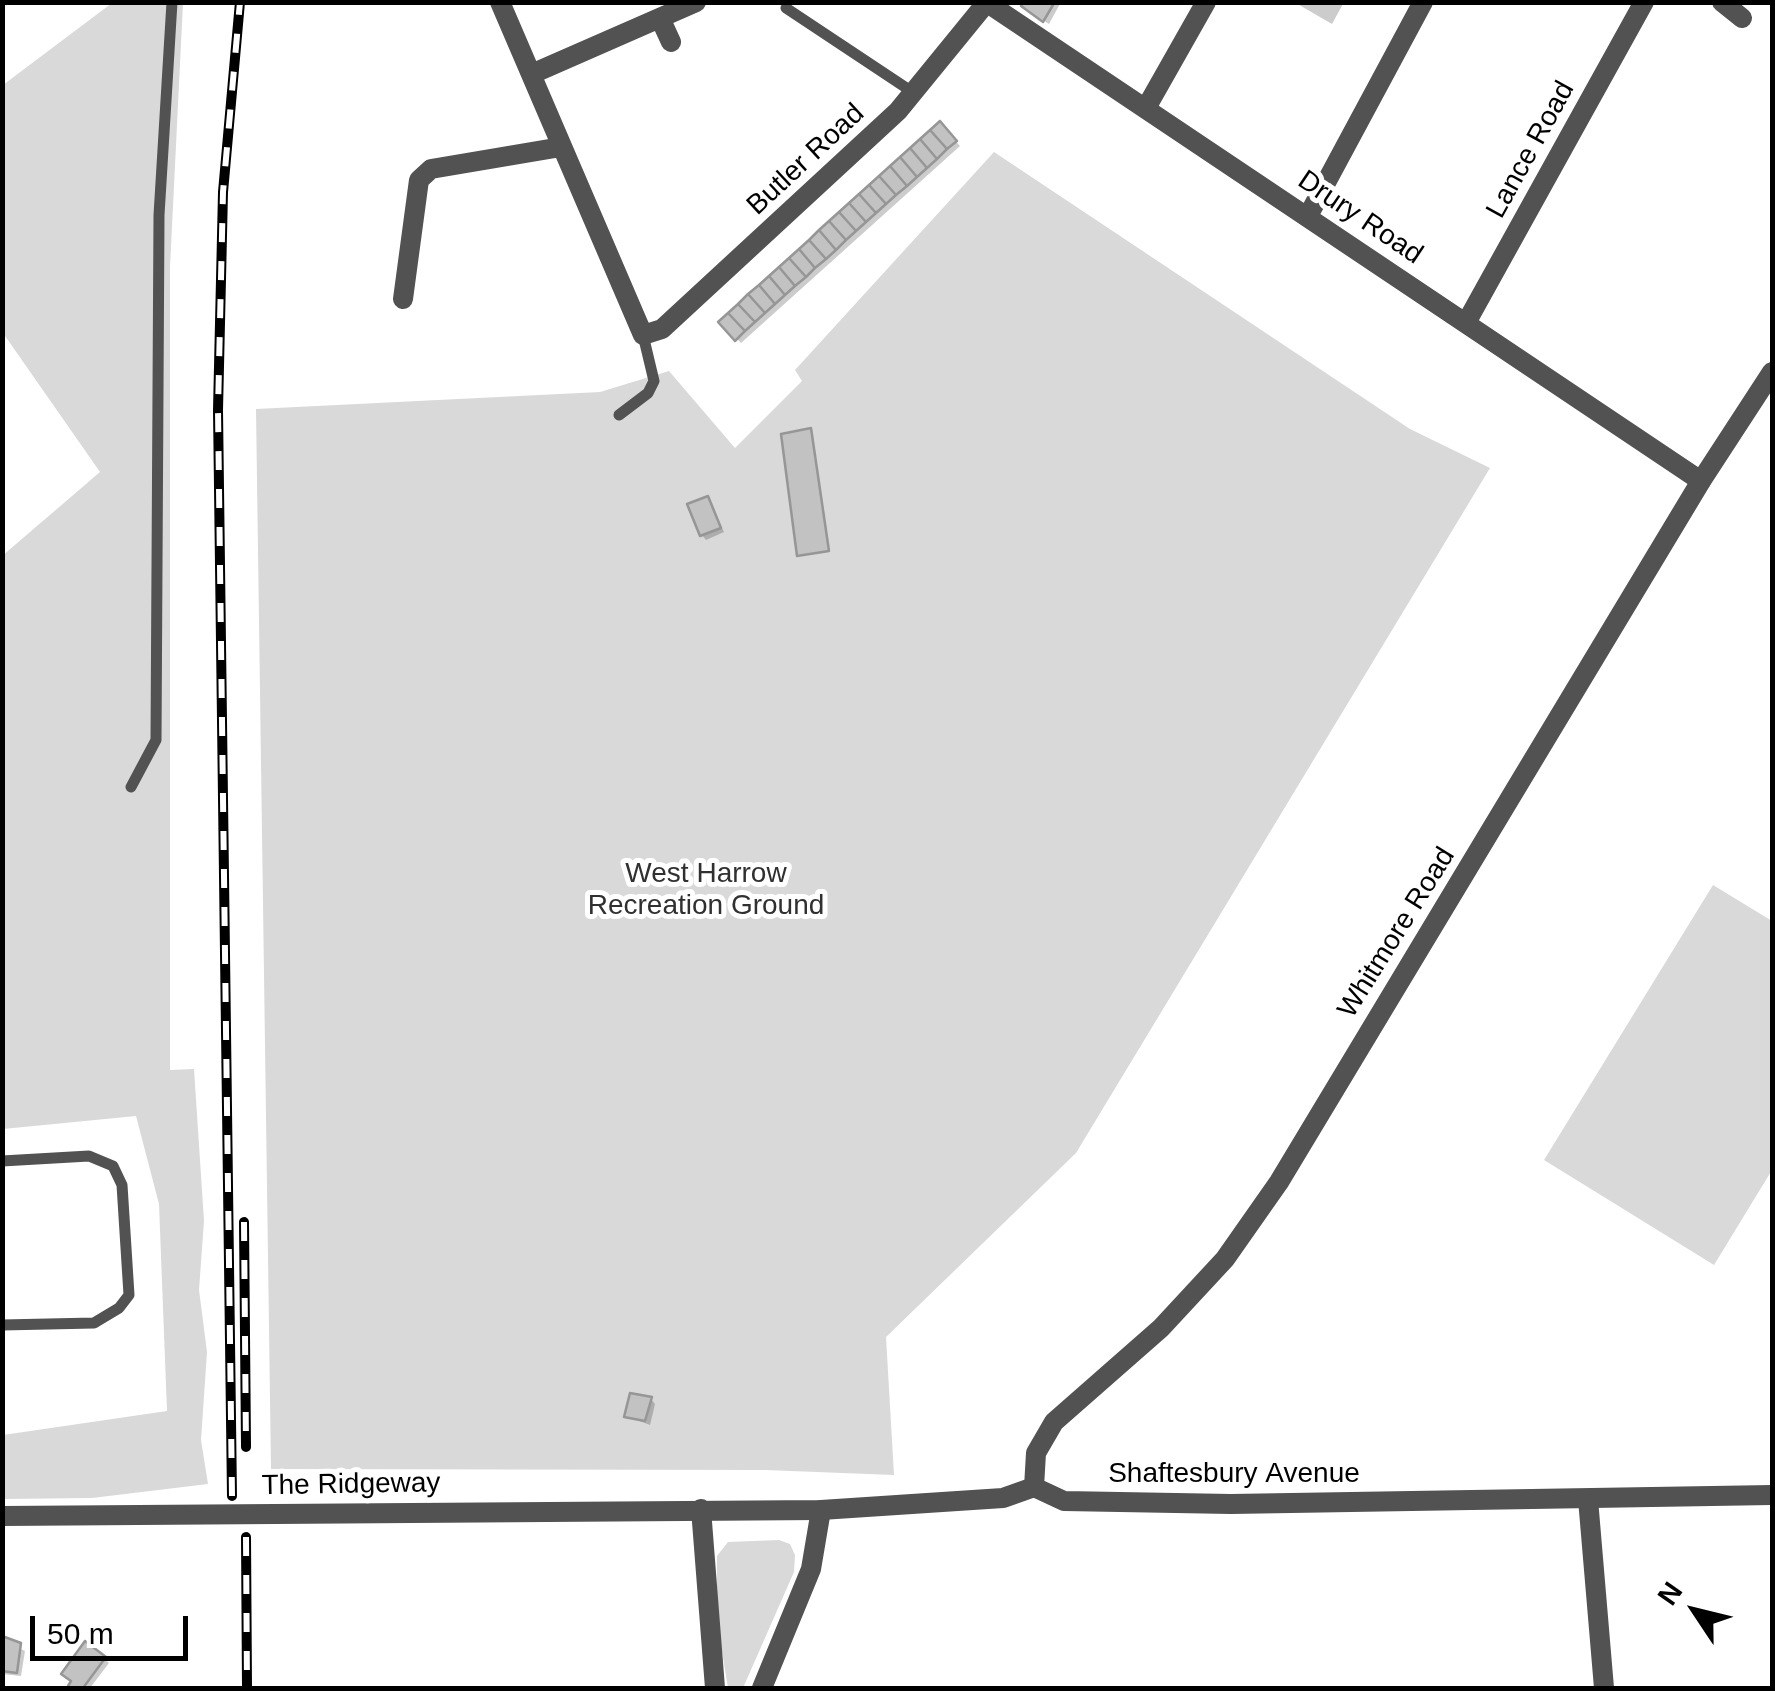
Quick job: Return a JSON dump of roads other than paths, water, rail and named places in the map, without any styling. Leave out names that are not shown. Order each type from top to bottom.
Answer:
[{"type":"street","points":[[500,2],[534,73],[560,147],[644,335]]},
{"type":"street","points":[[534,73],[696,2]]},
{"type":"street","points":[[1146,108],[1206,2]]},
{"type":"street","points":[[1308,216],[1422,2]]},
{"type":"street","name":"Lance Road","points":[[1466,323],[1644,2]]},
{"type":"street","points":[[1722,2],[1742,18]]},
{"type":"street","name":"Drury Road","points":[[987,3],[1701,482]]},
{"type":"street","name":"Butler Road","points":[[644,335],[662,329],[914,93],[987,3]]},
{"type":"street","points":[[660,18],[671,42]]},
{"type":"street","points":[[402,298],[419,180],[431,169],[560,147]]},
{"type":"street","name":"Whitmore Road","points":[[1034,1487],[1036,1453],[1054,1422],[1162,1328],[1226,1259],[1279,1182],[1701,482],[1772,372]]},
{"type":"street","points":[[716,1688],[701,1509],[821,1510],[1003,1498],[1034,1487]]},
{"type":"street","name":"Shaftesbury Avenue","points":[[1034,1487],[1064,1501],[1231,1504],[1772,1495]]},
{"type":"street","points":[[1588,1499],[1604,1688]]},
{"type":"street","name":"The Ridgeway","points":[[2,1516],[701,1509]]},
{"type":"street","points":[[762,1688],[811,1569],[821,1510]]},
{"type":"lane","points":[[130,787],[156,740],[159,216],[172,2]]},
{"type":"lane","points":[[786,8],[914,93]]},
{"type":"lane","points":[[619,415],[648,393],[654,382],[644,335]]},
{"type":"lane","points":[[2,1160],[89,1156],[113,1166],[122,1186],[129,1295],[120,1308],[94,1323],[2,1325]]},
{"type":"railway","points":[[232,1496],[218,410],[223,192],[240,2]]},
{"type":"railway","points":[[244,1222],[246,1447]]},
{"type":"railway","points":[[246,1537],[247,1688]]},
{"type":"park label","name":"West Harrow Recreation Ground","points":[[706,890]]}]
